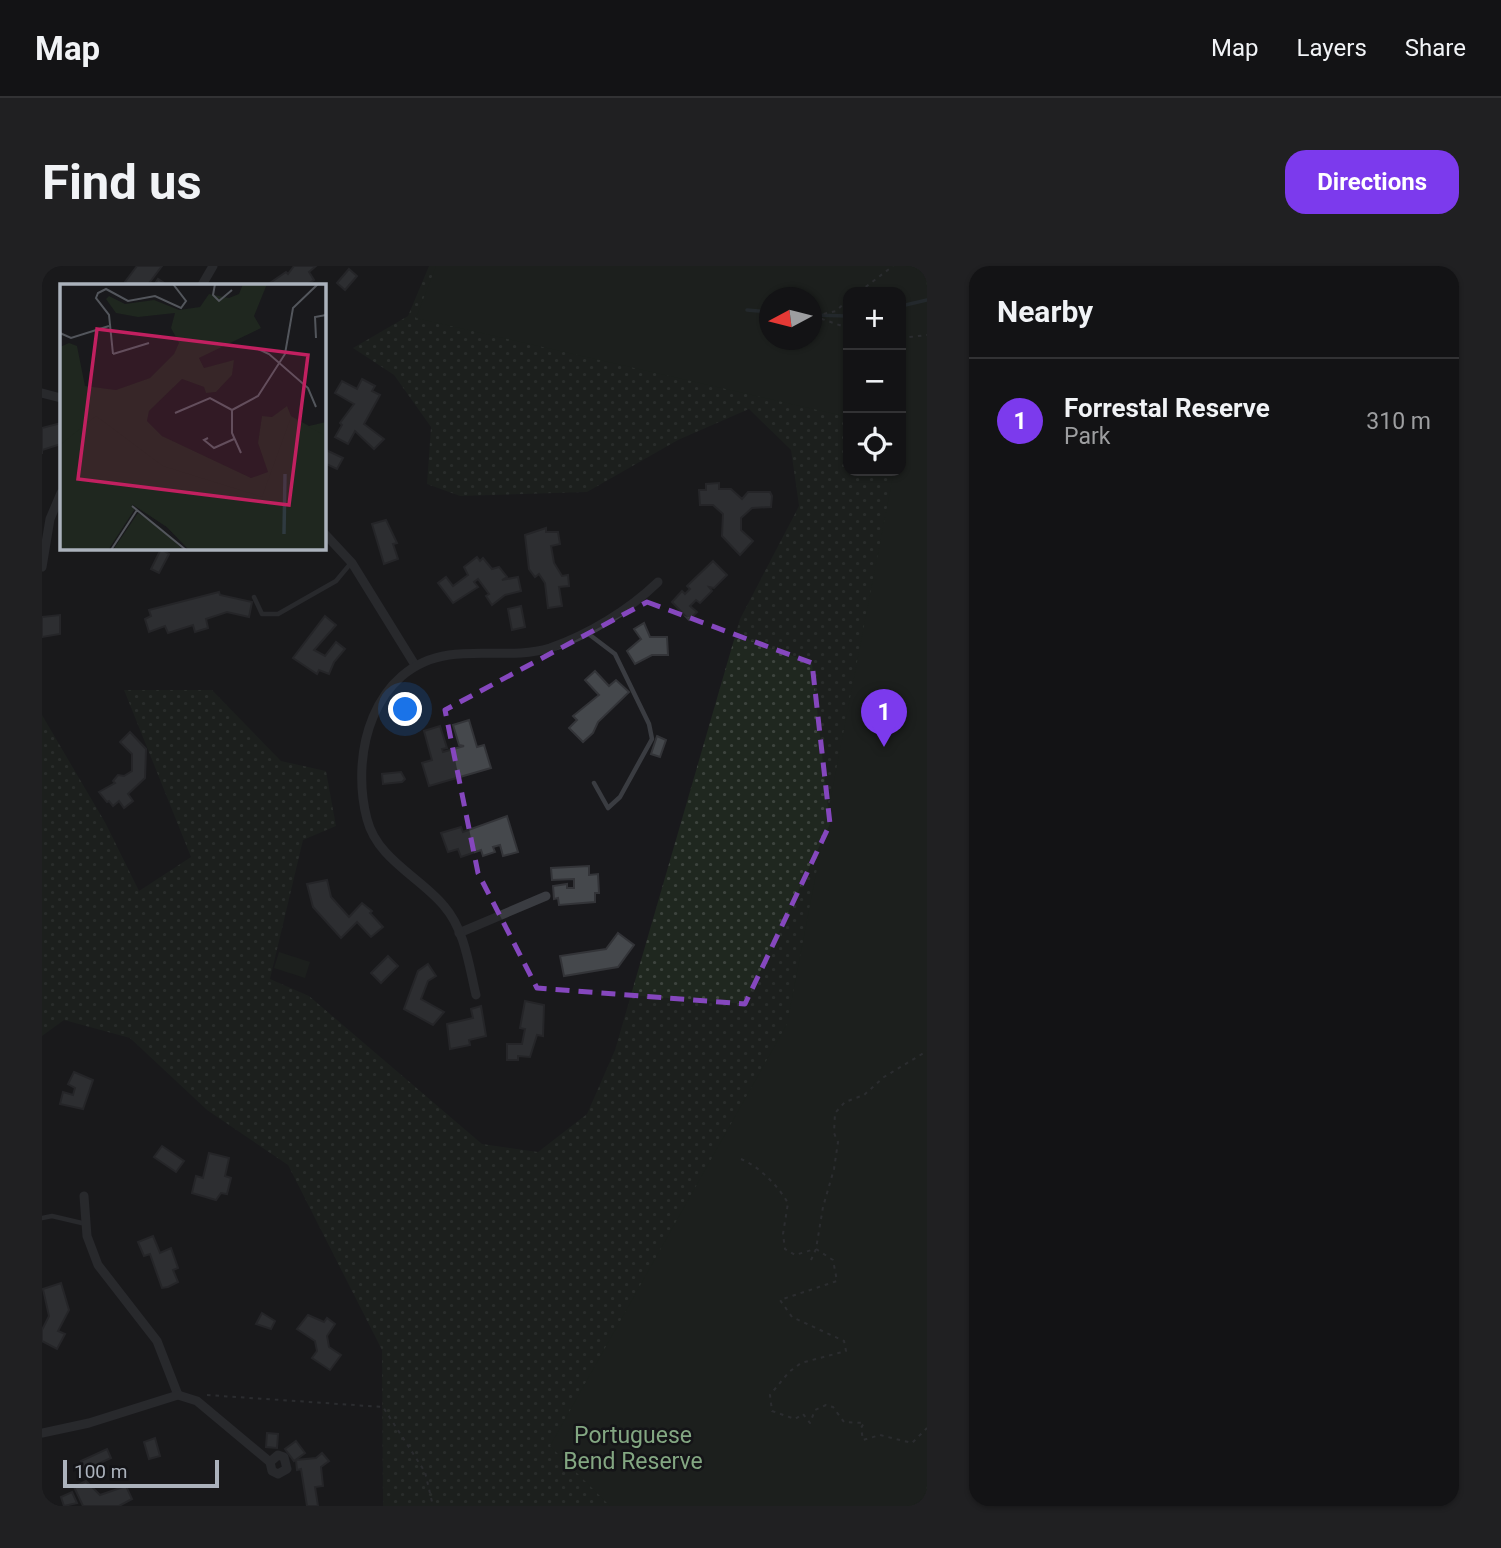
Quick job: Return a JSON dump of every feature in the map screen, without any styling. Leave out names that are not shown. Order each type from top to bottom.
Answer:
[{"type":"street","points":[[203,284],[213,266]]},
{"type":"street","points":[[42,393],[60,398]]},
{"type":"street","points":[[42,567],[50,519],[60,495]]},
{"type":"street","points":[[326,535],[352,563],[415,665]]},
{"type":"street","points":[[476,995],[459,933],[443,905],[381,847],[369,826],[362,799],[364,758],[374,714],[384,692],[415,665],[449,655],[535,651],[585,632],[645,595],[659,582]]},
{"type":"street","points":[[459,933],[546,896]]},
{"type":"street","points":[[85,1196],[87,1236],[98,1265],[157,1341],[178,1395]]},
{"type":"street","points":[[42,1433],[89,1423],[178,1395],[197,1401],[270,1462]]},
{"type":"lane","points":[[254,597],[262,614],[278,614],[336,581],[352,563]]},
{"type":"lane","points":[[585,632],[615,654],[649,724],[652,739],[620,797],[608,808],[594,783]]},
{"type":"lane","points":[[42,1218],[52,1216],[86,1225]]},
{"type":"path","points":[[866,287],[893,266]]},
{"type":"path","points":[[843,305],[836,311],[823,314],[822,319],[843,326]]},
{"type":"path","points":[[906,337],[927,335]]},
{"type":"path","points":[[811,1259],[816,1249],[836,1156],[835,1113],[845,1102],[864,1095],[884,1077],[927,1051]]},
{"type":"path","points":[[741,1159],[752,1164],[781,1192],[788,1203],[783,1234],[785,1249],[795,1255],[816,1249],[833,1260],[836,1281],[780,1300],[792,1317],[844,1341],[846,1351],[801,1363],[789,1372],[770,1395],[772,1411],[795,1419],[803,1414],[810,1423],[815,1410],[826,1405],[832,1407],[844,1422],[864,1423],[861,1428],[863,1440],[880,1435],[912,1443],[927,1429]]},
{"type":"path","points":[[200,1395],[383,1407],[425,1472],[433,1506]]},
{"type":"highlighted area","points":[[647,602],[812,663],[830,824],[745,1004],[537,988],[478,873],[445,710]]},
{"type":"green space","name":"Portuguese Bend Reserve","points":[[429,266],[927,266],[927,1506],[383,1506],[382,1350],[288,1165],[207,1110],[130,1038],[64,1020],[42,1036],[42,715],[106,824],[139,891],[191,857],[124,690],[212,690],[281,761],[326,771],[336,826],[303,840],[270,979],[309,996],[482,1144],[538,1152],[587,1114],[615,1050],[740,619],[799,506],[791,450],[749,409],[678,440],[587,492],[460,496],[427,484],[431,427],[394,375],[353,348],[408,316]]},
{"type":"green space","name":"Portuguese Bend Reserve","points":[[436,266],[927,266],[927,1506],[610,1506],[550,1446],[787,1024],[893,476],[906,476],[906,287],[843,287],[843,416],[416,318]]},
{"type":"green space","points":[[279,952],[310,962],[305,978],[274,968]]},
{"type":"building","points":[[137,266],[162,266],[150,282],[153,284],[125,282]]},
{"type":"building","points":[[294,266],[316,266],[309,272],[314,280],[308,284],[268,284],[286,272],[288,274]]},
{"type":"building","points":[[349,269],[357,276],[345,290],[337,283]]},
{"type":"building","points":[[362,379],[375,386],[372,391],[380,395],[364,424],[384,439],[374,449],[355,431],[348,444],[335,437],[342,425],[340,423],[354,404],[335,393],[342,381],[357,389]]},
{"type":"building","points":[[60,423],[60,444],[42,450],[42,428]]},
{"type":"building","points":[[326,450],[343,458],[337,469],[326,464]]},
{"type":"building","points":[[719,483],[719,489],[731,489],[742,499],[748,492],[770,492],[772,496],[771,507],[752,508],[741,518],[741,530],[753,541],[740,555],[722,536],[723,514],[713,505],[700,505],[699,490],[706,490],[706,484]]},
{"type":"building","points":[[386,520],[397,543],[393,544],[398,559],[384,564],[372,524]]},
{"type":"building","points":[[546,528],[546,532],[558,532],[560,544],[551,546],[554,563],[562,576],[568,575],[569,586],[559,587],[562,606],[548,608],[545,583],[539,574],[535,577],[529,569],[525,535]]},
{"type":"building","points":[[160,550],[169,554],[159,573],[151,569]]},
{"type":"building","points":[[477,557],[480,561],[483,558],[492,569],[499,567],[507,577],[502,580],[518,577],[521,591],[505,595],[492,605],[486,596],[489,594],[478,579],[474,582],[478,587],[453,603],[438,583],[446,577],[453,586],[468,575],[464,567]]},
{"type":"building","points":[[713,561],[727,575],[714,588],[709,587],[712,591],[700,603],[696,600],[690,606],[697,612],[689,620],[672,602],[682,591],[685,594],[690,589],[687,586]]},
{"type":"building","points":[[219,592],[220,595],[252,602],[249,617],[227,612],[206,619],[208,628],[195,632],[193,625],[168,633],[165,626],[149,632],[145,619],[151,616],[149,610]]},
{"type":"building","points":[[521,606],[525,627],[512,630],[508,609]]},
{"type":"building","points":[[60,615],[60,634],[42,637],[42,617]]},
{"type":"building","points":[[325,616],[336,625],[314,650],[325,656],[336,642],[345,649],[334,662],[329,674],[319,670],[317,674],[293,658]]},
{"type":"building","points":[[644,623],[650,637],[667,637],[668,655],[652,655],[635,664],[627,651],[641,639],[634,629]]},
{"type":"building","points":[[595,671],[609,686],[616,680],[629,692],[598,722],[593,733],[583,742],[569,728],[577,720],[573,716],[599,695],[585,680]]},
{"type":"building","points":[[469,720],[477,747],[484,745],[491,768],[429,786],[422,763],[432,760],[424,731],[440,726],[447,748],[442,749],[443,752],[464,746],[459,745],[453,725]]},
{"type":"building","points":[[130,732],[146,749],[145,778],[128,794],[133,801],[124,808],[119,801],[113,806],[99,792],[115,783],[113,781],[118,775],[124,776],[132,771],[132,754],[120,742]]},
{"type":"building","points":[[657,736],[666,740],[660,757],[651,754]]},
{"type":"building","points":[[401,772],[405,779],[402,782],[383,784],[382,774]]},
{"type":"building","points":[[507,816],[518,852],[503,856],[500,845],[493,847],[495,852],[483,856],[481,850],[461,857],[458,849],[448,852],[441,833],[461,827],[463,832]]},
{"type":"building","points":[[589,866],[589,875],[598,874],[599,893],[595,893],[595,902],[559,905],[558,898],[554,899],[553,886],[567,884],[567,888],[574,888],[574,879],[552,880],[551,868]]},
{"type":"building","points":[[327,880],[331,897],[349,917],[362,903],[372,911],[370,913],[383,927],[371,937],[357,922],[341,938],[313,907],[307,884]]},
{"type":"building","points":[[618,933],[634,945],[618,967],[564,976],[560,956],[606,949]]},
{"type":"building","points":[[388,956],[398,966],[381,983],[371,973]]},
{"type":"building","points":[[428,964],[436,976],[428,981],[421,999],[444,1012],[433,1025],[404,1009],[418,971]]},
{"type":"building","points":[[525,1001],[544,1005],[543,1036],[537,1035],[530,1057],[518,1056],[518,1060],[507,1060],[507,1044],[522,1044],[525,1029],[520,1028]]},
{"type":"building","points":[[481,1006],[486,1036],[469,1040],[470,1045],[450,1049],[447,1024],[473,1018],[471,1009]]},
{"type":"building","points":[[74,1072],[93,1080],[83,1109],[60,1104],[63,1092],[73,1095],[75,1088],[68,1084]]},
{"type":"building","points":[[162,1146],[184,1161],[176,1172],[154,1157]]},
{"type":"building","points":[[209,1153],[229,1158],[225,1176],[231,1178],[227,1194],[221,1193],[216,1200],[192,1193],[196,1176],[203,1178]]},
{"type":"building","points":[[153,1236],[160,1253],[171,1248],[178,1268],[173,1270],[178,1282],[168,1287],[162,1288],[150,1254],[144,1256],[138,1242]]},
{"type":"building","points":[[61,1283],[69,1310],[58,1331],[65,1334],[57,1349],[42,1341],[42,1330],[49,1316],[43,1289]]},
{"type":"building","points":[[262,1313],[275,1321],[271,1329],[256,1324]]},
{"type":"building","points":[[308,1315],[324,1322],[327,1318],[335,1324],[327,1336],[329,1347],[341,1355],[330,1370],[312,1358],[317,1351],[315,1341],[297,1329]]},
{"type":"building","points":[[267,1433],[278,1434],[277,1448],[266,1447]]},
{"type":"building","points":[[155,1438],[160,1456],[149,1459],[144,1442]]},
{"type":"building","points":[[296,1441],[305,1453],[294,1461],[285,1449]]},
{"type":"building","points":[[107,1449],[111,1458],[85,1470],[81,1461]]},
{"type":"building","points":[[322,1453],[329,1461],[321,1467],[323,1486],[315,1487],[318,1506],[307,1506],[301,1469],[297,1470],[296,1460],[316,1458]]},
{"type":"building","points":[[86,1481],[100,1495],[126,1486],[132,1499],[119,1506],[83,1506],[74,1487]]},
{"type":"building","points":[[72,1492],[77,1503],[64,1506],[61,1497]]},
{"type":"waterway","points":[[906,305],[927,300]]},
{"type":"waterway","points":[[747,310],[759,311]]},
{"type":"waterway","points":[[822,315],[843,316]]},
{"type":"place","name":"Forrestal Reserve","points":[[884,747]]}]
